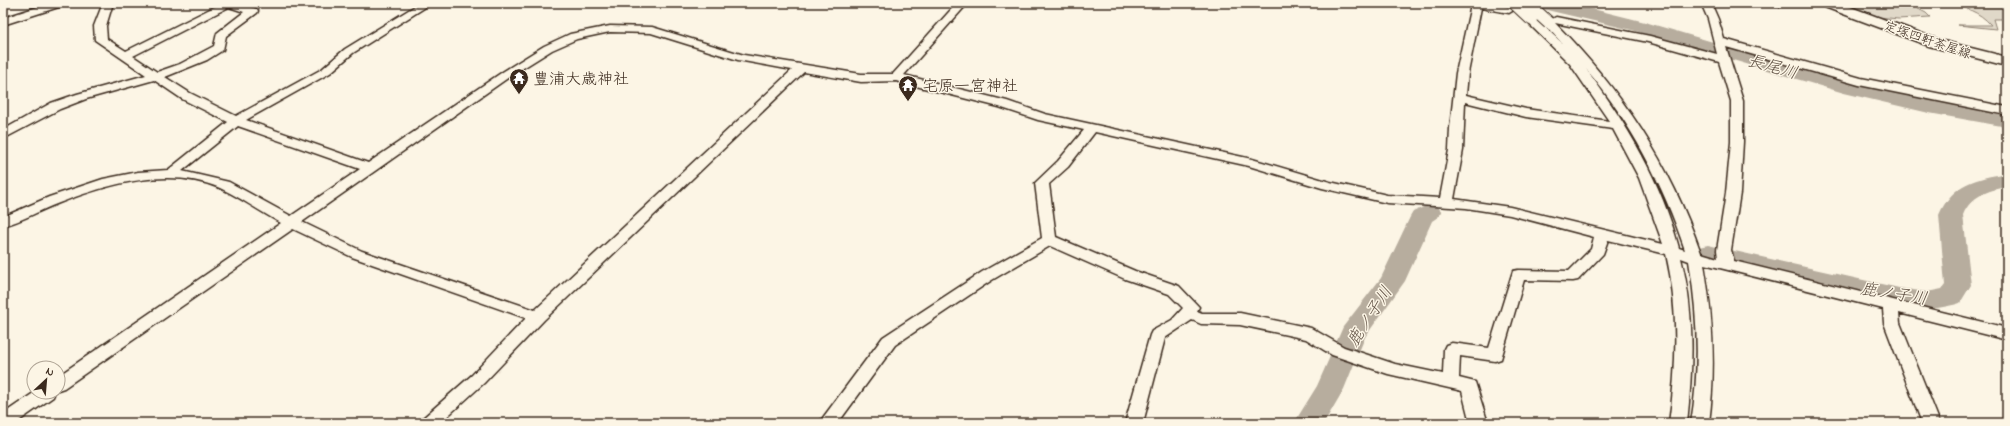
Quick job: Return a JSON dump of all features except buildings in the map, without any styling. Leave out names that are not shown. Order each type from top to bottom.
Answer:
[{"type":"main road","name":"定塚四軒茶屋線","points":[[1827,3],[1934,43],[2007,62]]},
{"type":"street","points":[[3,22],[61,3]]},
{"type":"street","points":[[108,3],[100,26],[101,40],[186,96],[236,121],[369,168]]},
{"type":"street","points":[[3,135],[62,103],[156,75],[208,55],[218,48],[221,35],[232,25],[253,11],[230,3],[125,56]]},
{"type":"street","points":[[171,174],[236,121],[326,71],[349,51],[427,3]]},
{"type":"street","points":[[896,77],[963,3]]},
{"type":"street","points":[[1446,203],[1456,150],[1462,72],[1476,3],[1518,6]]},
{"type":"street","points":[[1490,3],[1518,6],[1534,16],[1552,22],[1650,39]]},
{"type":"street","points":[[1706,3],[1713,19],[1737,101],[1732,193],[1725,258]]},
{"type":"street","points":[[1777,3],[1822,3]]},
{"type":"street","points":[[1534,16],[1624,32],[1724,60]]},
{"type":"street","points":[[1534,16],[1573,61],[1619,126],[1651,193],[1672,252],[1680,280],[1684,308],[1685,346],[1678,423]]},
{"type":"street","points":[[1552,22],[1582,57],[1638,129],[1656,161],[1673,199],[1695,258],[1704,315],[1707,348],[1706,377],[1700,423]]},
{"type":"street","points":[[66,378],[508,73],[548,48],[574,36],[610,29],[652,30],[742,58],[801,68],[861,78],[896,77],[1003,104],[1042,117],[1091,129],[1252,163],[1327,185],[1387,199],[1446,203],[1510,211],[1695,258],[1725,258],[1891,305],[2007,334]]},
{"type":"street","points":[[1718,40],[1859,81],[2007,111]]},
{"type":"street","points":[[429,423],[478,379],[538,316],[801,68]]},
{"type":"street","points":[[1459,97],[1526,113],[1619,126]]},
{"type":"street","points":[[1049,240],[1042,183],[1063,164],[1091,129]]},
{"type":"street","points":[[3,222],[54,200],[108,182],[138,176],[171,174],[224,185],[292,223],[357,254],[538,316]]},
{"type":"street","points":[[1451,381],[1452,349],[1495,355],[1518,275],[1573,276],[1598,250],[1602,235]]},
{"type":"street","points":[[1049,240],[1130,275],[1174,290],[1191,307],[1190,314],[1158,335],[1134,423]]},
{"type":"street","points":[[828,423],[889,341],[987,276],[1049,240]]},
{"type":"street","points":[[1891,305],[1892,323],[1931,423]]},
{"type":"street","points":[[1190,314],[1200,318],[1240,319],[1311,334],[1338,351],[1394,370],[1451,381],[1468,386],[1478,421],[1482,423]]},
{"type":"street","points":[[3,423],[36,400]]},
{"type":"shaded area","points":[[1840,3],[1907,3],[1926,13],[1930,17],[1898,19],[1879,17]]},
{"type":"shaded area","points":[[1948,3],[2007,3],[2007,19],[1993,19],[1996,29],[1958,25],[1991,25],[1977,13]]},
{"type":"waterway","name":"長尾川","points":[[1540,3],[1606,17],[1639,26],[1851,89],[2007,121]]},
{"type":"waterway","name":"鹿ノ子川","points":[[1708,253],[1899,297],[1927,301],[1951,297],[1958,285],[1951,215],[1955,206],[1960,199],[1973,189],[2007,180]]},
{"type":"waterway","name":"鹿ノ子川","points":[[1309,423],[1330,389],[1353,334],[1392,281],[1422,217],[1430,212]]},
{"type":"place","name":"豊浦大歳神社","points":[[519,95]]},
{"type":"place","name":"宅原一宮神社","points":[[908,102]]}]
